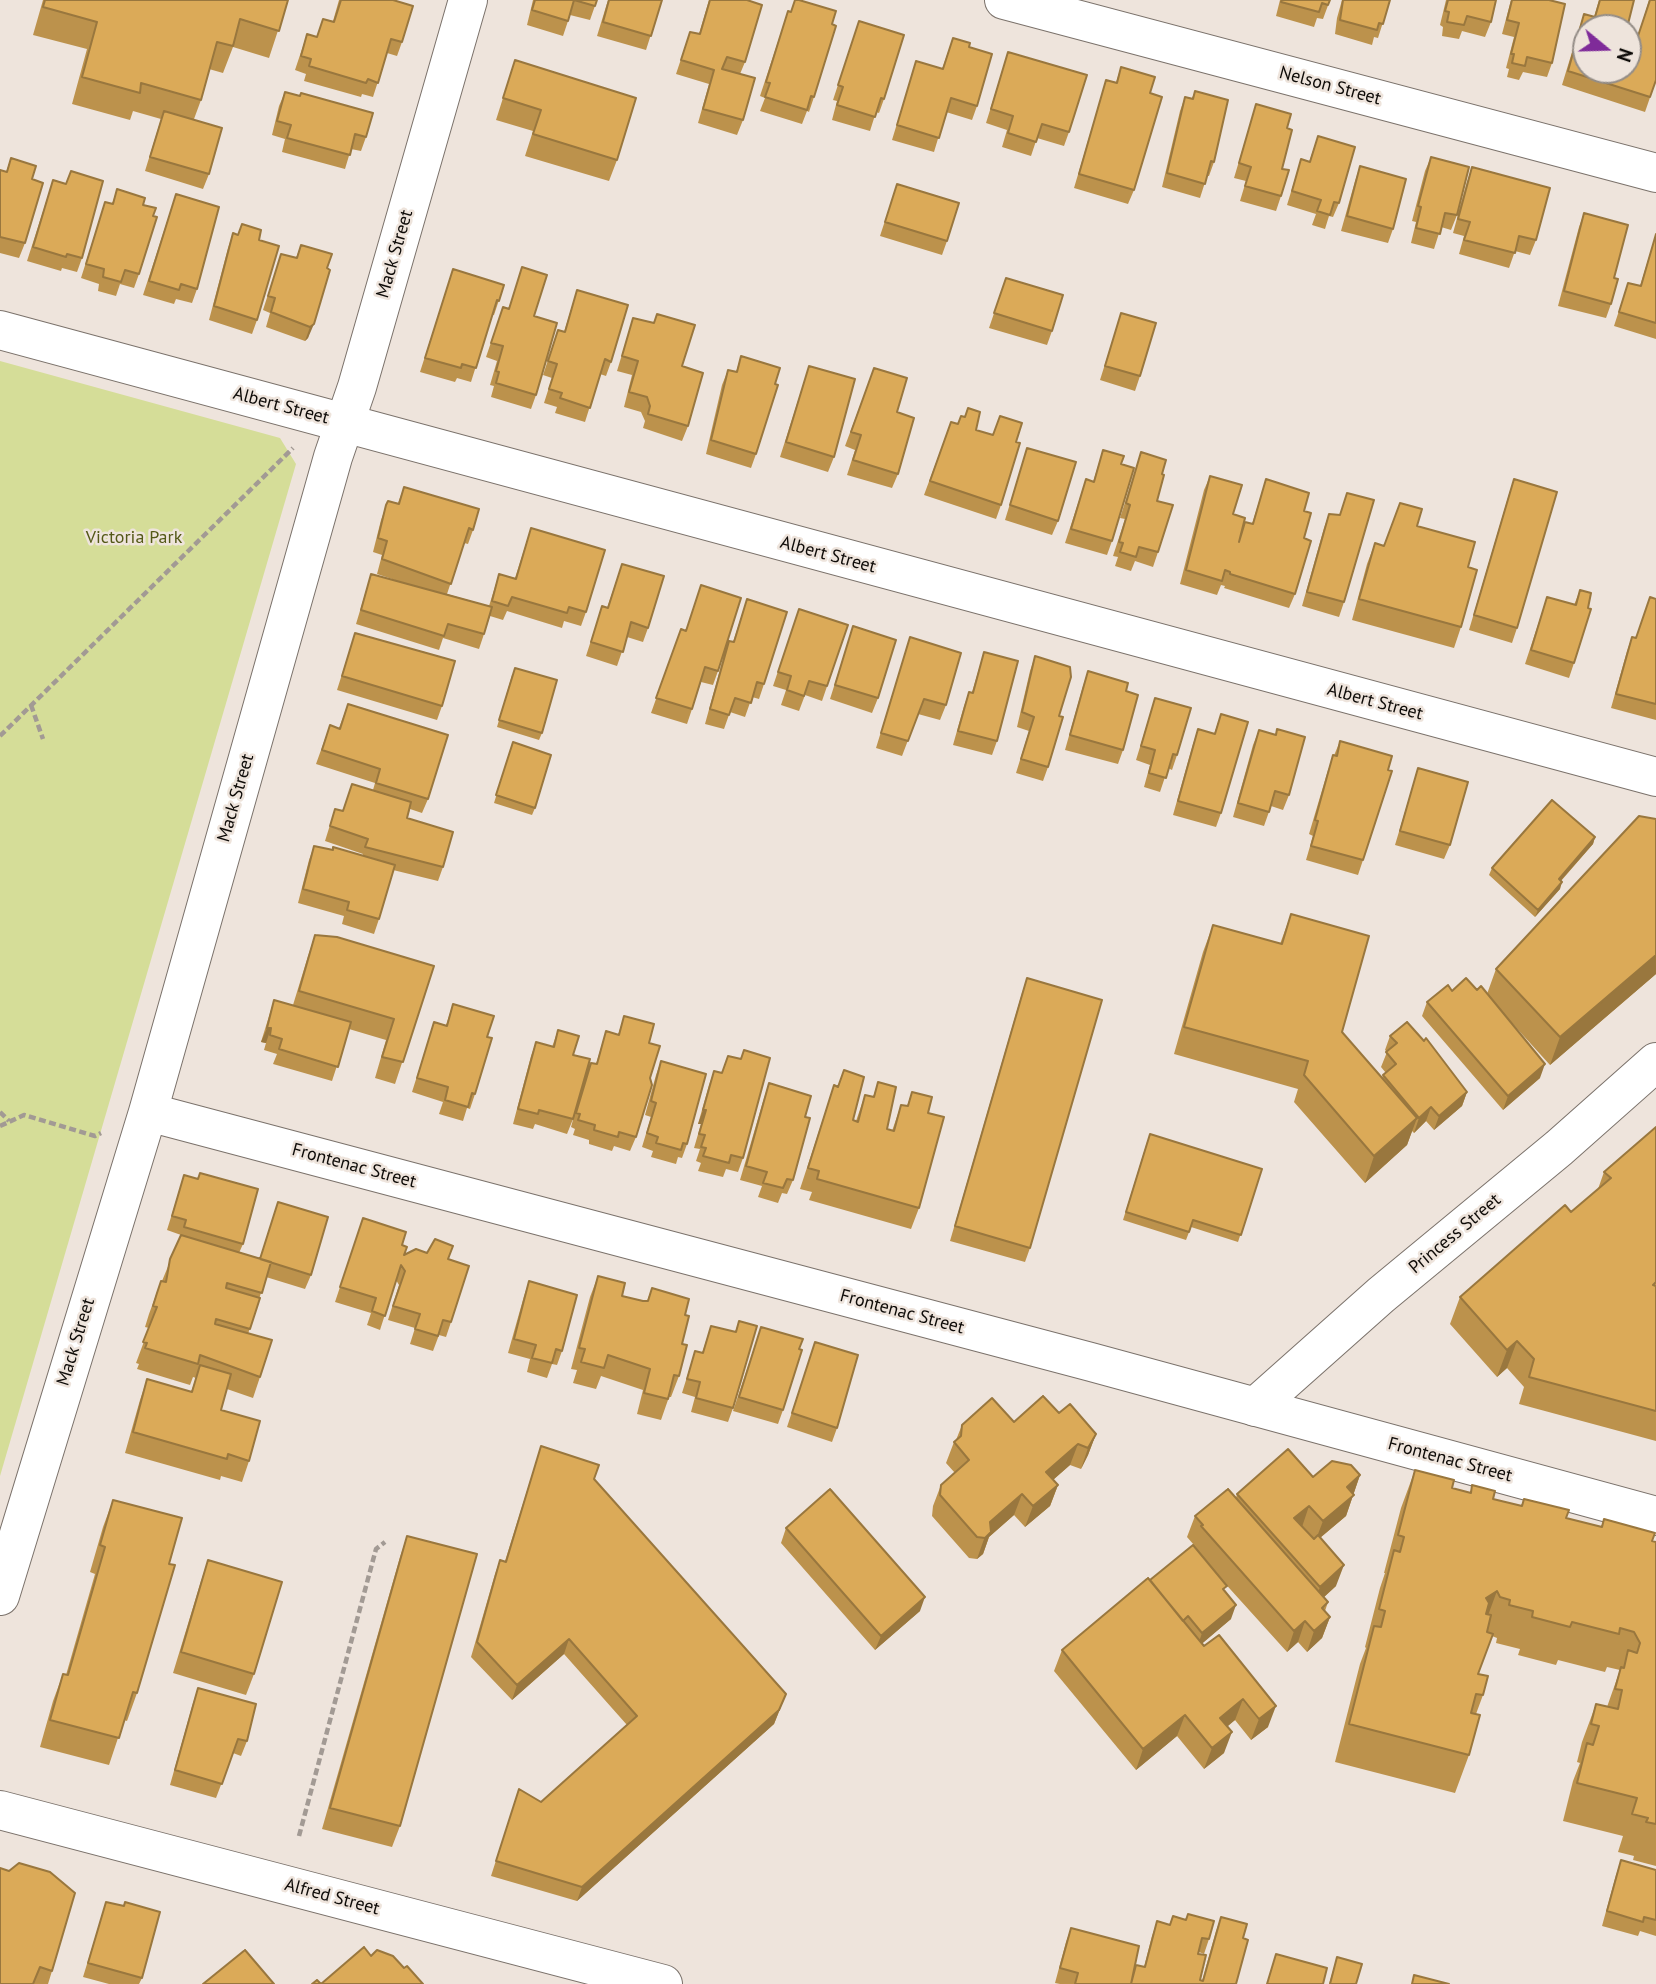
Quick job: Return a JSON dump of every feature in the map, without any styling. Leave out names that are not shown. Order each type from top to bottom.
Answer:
[{"type":"street","name":"Mack Street","points":[[0,1596],[148,1112],[468,0]]},
{"type":"street","name":"Nelson Street","points":[[1004,0],[1656,173]]},
{"type":"street","name":"Albert Street","points":[[0,330],[1656,777]]},
{"type":"street","name":"Princess Street","points":[[1255,1407],[1381,1295],[1559,1147],[1656,1062]]},
{"type":"street","name":"Frontenac Street","points":[[148,1112],[1656,1516]]},
{"type":"street","name":"Alfred Street","points":[[0,1810],[663,1984]]},
{"type":"path","points":[[0,736],[296,445]]},
{"type":"path","points":[[31,705],[43,739]]},
{"type":"path","points":[[0,1112],[10,1122]]},
{"type":"path","points":[[0,1126],[24,1115],[95,1136],[148,1112]]},
{"type":"path","points":[[299,1836],[376,1549],[385,1542]]},
{"type":"green space","name":"Victoria Park","points":[[0,361],[280,438],[296,464],[0,1476]]},
{"type":"building","points":[[45,0],[288,0],[279,31],[240,19],[233,46],[217,42],[201,100],[141,83],[140,93],[82,77],[97,22],[43,7]]},
{"type":"building","points":[[341,0],[393,0],[413,6],[402,42],[391,39],[378,83],[368,79],[366,83],[309,66],[311,59],[301,56],[307,34],[317,37],[323,19],[334,22]]},
{"type":"building","points":[[535,0],[574,0],[568,21],[532,10]]},
{"type":"building","points":[[574,0],[597,0],[595,6]]},
{"type":"building","points":[[609,0],[662,0],[651,36],[603,22]]},
{"type":"building","points":[[710,0],[747,0],[762,5],[745,62],[727,57],[722,69],[755,78],[743,120],[703,109],[714,70],[681,60],[690,32],[700,34]]},
{"type":"building","points":[[795,0],[836,11],[832,24],[836,26],[814,97],[811,96],[807,110],[765,97],[770,83],[766,82],[788,11],[791,12]]},
{"type":"building","points":[[1330,0],[1328,5],[1322,3],[1319,12],[1281,2]]},
{"type":"building","points":[[1343,0],[1390,0],[1383,24],[1379,23],[1377,30],[1340,20]]},
{"type":"building","points":[[1448,0],[1496,0],[1491,22],[1467,16],[1464,25],[1447,22],[1449,12],[1445,11]]},
{"type":"building","points":[[1512,0],[1549,0],[1565,4],[1552,63],[1527,57],[1525,66],[1512,63],[1514,54],[1511,54],[1519,23],[1507,20]]},
{"type":"building","points":[[1600,0],[1634,0],[1630,14],[1596,14]]},
{"type":"building","points":[[1650,0],[1656,0],[1656,80],[1650,97],[1609,84],[1642,84],[1642,24]]},
{"type":"building","points":[[859,21],[904,35],[884,99],[881,98],[875,117],[837,105],[843,87],[838,85]]},
{"type":"building","points":[[953,38],[970,43],[969,47],[992,54],[977,106],[951,98],[939,138],[897,125],[916,61],[943,69]]},
{"type":"building","points":[[1008,52],[1087,75],[1069,132],[1042,124],[1036,142],[1008,133],[1013,116],[991,109]]},
{"type":"building","points":[[1572,57],[1572,72],[1568,71]]},
{"type":"building","points":[[515,60],[636,98],[617,160],[533,134],[541,110],[503,98]]},
{"type":"building","points":[[1121,67],[1155,77],[1150,93],[1162,97],[1134,190],[1079,174],[1106,80],[1117,83]]},
{"type":"building","points":[[1195,91],[1228,100],[1214,162],[1211,161],[1205,184],[1167,173],[1185,97],[1193,99]]},
{"type":"building","points":[[285,92],[300,96],[301,93],[373,113],[366,137],[355,134],[350,155],[287,138],[291,125],[277,121]]},
{"type":"building","points":[[1256,104],[1291,114],[1287,128],[1292,130],[1282,169],[1289,170],[1281,196],[1245,186],[1251,167],[1239,163]]},
{"type":"building","points":[[164,111],[222,128],[209,174],[150,157]]},
{"type":"building","points":[[1318,136],[1355,147],[1339,203],[1334,202],[1330,215],[1317,211],[1321,200],[1292,191],[1301,159],[1310,162]]},
{"type":"building","points":[[1431,157],[1469,167],[1457,215],[1445,213],[1440,234],[1416,228],[1421,207],[1418,206]]},
{"type":"building","points":[[11,158],[36,166],[32,179],[43,183],[25,243],[0,237],[0,170],[7,172]]},
{"type":"building","points":[[1360,166],[1406,179],[1393,229],[1347,216]]},
{"type":"building","points":[[1472,167],[1550,188],[1536,240],[1519,236],[1515,253],[1464,240],[1470,222],[1458,219]]},
{"type":"building","points":[[71,171],[103,181],[82,258],[67,254],[66,257],[33,247],[53,180],[66,184]]},
{"type":"building","points":[[897,184],[959,203],[947,241],[885,222]]},
{"type":"building","points":[[117,189],[145,198],[143,205],[156,208],[153,216],[157,217],[139,274],[125,270],[121,282],[103,277],[104,269],[86,264],[105,202],[113,204]]},
{"type":"building","points":[[176,194],[219,207],[197,289],[181,284],[179,290],[149,281]]},
{"type":"building","points":[[1584,213],[1628,225],[1614,278],[1618,279],[1611,304],[1564,291]]},
{"type":"building","points":[[242,224],[261,230],[259,240],[279,246],[257,320],[214,306],[233,233],[238,235]]},
{"type":"building","points":[[1656,234],[1656,323],[1619,312],[1628,283],[1641,286]]},
{"type":"building","points":[[301,245],[332,254],[314,324],[310,327],[271,312],[275,298],[268,296],[281,254],[297,258]]},
{"type":"building","points":[[522,267],[547,275],[534,316],[557,323],[536,395],[496,383],[499,372],[496,371],[503,346],[491,343],[503,307],[509,309]]},
{"type":"building","points":[[453,269],[504,285],[476,368],[462,364],[461,368],[425,358]]},
{"type":"building","points":[[1006,278],[1063,295],[1052,331],[994,313]]},
{"type":"building","points":[[577,290],[628,305],[611,362],[605,359],[590,408],[560,398],[562,393],[549,389],[557,364],[548,361],[558,330],[565,332]]},
{"type":"building","points":[[1121,313],[1156,323],[1140,376],[1105,366]]},
{"type":"building","points":[[657,314],[695,325],[682,366],[703,373],[688,426],[648,414],[650,406],[647,397],[629,392],[638,361],[622,356],[633,318],[654,323]]},
{"type":"building","points":[[741,356],[780,368],[775,384],[778,385],[756,454],[711,440],[728,370],[737,372]]},
{"type":"building","points":[[809,366],[855,379],[834,457],[786,442]]},
{"type":"building","points":[[874,368],[907,378],[897,412],[914,418],[898,474],[853,460],[861,435],[851,432]]},
{"type":"building","points":[[968,408],[980,412],[976,430],[993,435],[1000,416],[1022,423],[1016,442],[1020,443],[1001,505],[930,481],[951,422],[958,424],[961,416],[965,417]]},
{"type":"building","points":[[1027,448],[1076,462],[1058,521],[1010,505]]},
{"type":"building","points":[[1103,450],[1124,456],[1121,464],[1134,468],[1112,541],[1071,529],[1086,479],[1094,482]]},
{"type":"building","points":[[1141,452],[1166,460],[1157,501],[1173,505],[1158,552],[1139,547],[1136,557],[1120,552],[1123,543],[1119,542],[1130,505],[1126,503]]},
{"type":"building","points":[[1210,476],[1242,485],[1233,514],[1245,518],[1239,542],[1245,522],[1253,524],[1266,479],[1309,493],[1304,511],[1311,513],[1304,538],[1311,541],[1295,594],[1230,574],[1225,570],[1222,581],[1186,570]]},
{"type":"building","points":[[1514,479],[1557,492],[1517,628],[1474,615]]},
{"type":"building","points":[[404,487],[479,509],[473,530],[469,528],[451,584],[382,559],[387,541],[378,538],[386,505],[388,501],[399,504]]},
{"type":"building","points":[[1347,493],[1374,500],[1344,602],[1307,592],[1329,514],[1340,515]]},
{"type":"building","points":[[1400,503],[1422,509],[1417,526],[1475,542],[1468,567],[1477,570],[1461,627],[1359,599],[1375,543],[1384,546]]},
{"type":"building","points":[[531,528],[605,550],[586,612],[569,607],[567,613],[512,597],[508,606],[492,601],[499,574],[516,579]]},
{"type":"building","points":[[622,564],[664,576],[648,628],[631,622],[623,652],[591,642],[602,606],[608,608]]},
{"type":"building","points":[[371,574],[492,607],[484,634],[448,624],[444,636],[361,610]]},
{"type":"building","points":[[701,585],[741,598],[718,671],[705,667],[692,709],[656,698],[681,629],[686,631]]},
{"type":"building","points":[[1580,590],[1591,593],[1588,608],[1591,609],[1574,663],[1531,650],[1547,597],[1576,605]]},
{"type":"building","points":[[1650,597],[1656,599],[1656,704],[1616,694],[1632,637],[1636,638]]},
{"type":"building","points":[[747,599],[787,612],[764,684],[757,682],[751,703],[735,698],[729,715],[710,709],[729,641],[734,642]]},
{"type":"building","points":[[799,609],[848,625],[827,686],[809,681],[804,696],[787,690],[791,676],[778,672]]},
{"type":"building","points":[[853,626],[896,640],[878,698],[835,685]]},
{"type":"building","points":[[355,633],[455,661],[442,706],[342,676]]},
{"type":"building","points":[[910,637],[961,653],[946,705],[924,699],[908,741],[881,733]]},
{"type":"building","points":[[984,652],[1018,661],[997,741],[958,731],[969,692],[973,693]]},
{"type":"building","points":[[1035,656],[1070,667],[1071,677],[1059,716],[1063,717],[1048,767],[1021,759],[1034,717],[1022,712]]},
{"type":"building","points":[[515,668],[557,680],[542,733],[499,720]]},
{"type":"building","points":[[1088,671],[1128,683],[1126,691],[1138,695],[1123,750],[1070,735]]},
{"type":"building","points":[[1155,698],[1191,708],[1177,755],[1173,754],[1166,778],[1149,773],[1155,750],[1141,746]]},
{"type":"building","points":[[348,704],[448,735],[428,799],[376,783],[380,769],[322,750],[330,725],[340,729]]},
{"type":"building","points":[[1221,714],[1248,722],[1221,813],[1178,801],[1198,729],[1215,734]]},
{"type":"building","points":[[1277,729],[1305,737],[1289,795],[1275,791],[1269,812],[1238,803],[1259,730],[1276,735]]},
{"type":"building","points":[[1340,741],[1392,756],[1388,770],[1392,771],[1363,860],[1311,846],[1318,821],[1315,820],[1333,755],[1337,756]]},
{"type":"building","points":[[513,742],[551,755],[535,808],[496,795]]},
{"type":"building","points":[[1418,768],[1468,782],[1450,845],[1400,831]]},
{"type":"building","points":[[352,784],[411,802],[407,818],[453,832],[443,867],[365,847],[368,839],[330,826],[335,809],[343,811]]},
{"type":"building","points":[[1552,800],[1595,837],[1559,879],[1562,882],[1538,910],[1492,868]]},
{"type":"building","points":[[1639,816],[1656,819],[1656,955],[1560,1037],[1496,969]]},
{"type":"building","points":[[314,846],[333,850],[333,847],[395,865],[379,919],[347,910],[349,902],[303,889]]},
{"type":"building","points":[[1291,914],[1369,936],[1342,1032],[1417,1118],[1374,1156],[1304,1075],[1308,1061],[1184,1027],[1213,925],[1282,944]]},
{"type":"building","points":[[315,935],[337,937],[434,966],[403,1062],[382,1057],[394,1019],[299,991]]},
{"type":"building","points":[[1027,978],[1102,1000],[1030,1248],[955,1226]]},
{"type":"building","points":[[1466,978],[1477,990],[1481,986],[1545,1064],[1508,1096],[1427,1002],[1448,985],[1452,991]]},
{"type":"building","points":[[274,1000],[351,1022],[338,1067],[279,1049],[282,1039],[270,1035],[271,1028],[267,1028]]},
{"type":"building","points":[[453,1004],[494,1016],[487,1037],[492,1038],[475,1094],[472,1093],[468,1107],[445,1100],[448,1087],[417,1078],[434,1022],[447,1026]]},
{"type":"building","points":[[624,1016],[654,1024],[649,1043],[660,1046],[650,1078],[652,1085],[636,1137],[619,1132],[618,1137],[594,1130],[595,1125],[578,1120],[580,1114],[576,1113],[591,1063],[597,1064],[606,1031],[619,1035]]},
{"type":"building","points":[[1407,1022],[1424,1041],[1426,1038],[1467,1092],[1439,1116],[1431,1107],[1419,1118],[1383,1075],[1396,1064],[1386,1052],[1397,1043],[1390,1036]]},
{"type":"building","points":[[558,1030],[579,1036],[573,1055],[590,1059],[573,1119],[539,1110],[538,1114],[518,1109],[536,1042],[554,1047]]},
{"type":"building","points":[[744,1050],[770,1058],[743,1158],[731,1155],[729,1163],[703,1156],[706,1148],[701,1147],[705,1135],[699,1134],[714,1071],[722,1073],[728,1056],[741,1059]]},
{"type":"building","points":[[661,1061],[706,1074],[687,1144],[683,1143],[681,1150],[656,1143],[658,1137],[647,1133],[656,1103],[651,1101]]},
{"type":"building","points":[[844,1070],[864,1077],[853,1120],[858,1122],[865,1095],[874,1097],[878,1082],[896,1087],[887,1129],[894,1131],[901,1105],[908,1106],[912,1092],[932,1097],[928,1113],[944,1117],[919,1208],[817,1179],[819,1171],[808,1168],[834,1085],[838,1087]]},
{"type":"building","points":[[769,1083],[811,1096],[805,1117],[810,1118],[793,1180],[787,1179],[783,1188],[763,1183],[767,1172],[746,1166]]},
{"type":"building","points":[[1656,1127],[1656,1282],[1653,1285],[1656,1286],[1656,1411],[1529,1377],[1534,1359],[1517,1341],[1507,1350],[1460,1297],[1565,1205],[1571,1212],[1611,1178],[1604,1172]]},
{"type":"building","points":[[1150,1134],[1262,1169],[1241,1235],[1193,1220],[1189,1232],[1126,1212]]},
{"type":"building","points":[[200,1173],[258,1189],[243,1244],[184,1227],[186,1220],[172,1216],[184,1175],[198,1179]]},
{"type":"building","points":[[278,1202],[328,1217],[311,1275],[260,1259]]},
{"type":"building","points":[[363,1218],[406,1232],[402,1245],[407,1247],[404,1255],[416,1249],[427,1253],[435,1239],[453,1246],[448,1259],[469,1266],[451,1322],[443,1320],[438,1336],[415,1329],[420,1314],[393,1306],[405,1271],[401,1265],[385,1316],[372,1311],[376,1298],[340,1287]]},
{"type":"building","points":[[181,1235],[271,1262],[262,1293],[227,1283],[226,1288],[260,1298],[250,1329],[216,1319],[215,1324],[272,1340],[260,1377],[200,1355],[198,1364],[145,1348],[147,1343],[143,1342],[157,1307],[153,1306],[157,1293],[161,1281],[166,1282],[170,1259]]},
{"type":"building","points":[[598,1276],[625,1283],[622,1296],[648,1301],[652,1288],[689,1299],[685,1315],[689,1316],[682,1344],[687,1345],[679,1376],[674,1375],[668,1399],[644,1393],[650,1369],[608,1355],[604,1368],[581,1362],[585,1349],[579,1348]]},
{"type":"building","points":[[529,1281],[577,1295],[562,1351],[556,1349],[552,1363],[532,1358],[536,1345],[514,1339]]},
{"type":"building","points":[[739,1321],[757,1326],[733,1408],[696,1398],[700,1382],[687,1379],[695,1351],[703,1353],[711,1326],[736,1332]]},
{"type":"building","points":[[761,1327],[803,1339],[783,1410],[739,1397]]},
{"type":"building","points":[[815,1342],[858,1355],[837,1428],[792,1413]]},
{"type":"building","points":[[200,1365],[231,1374],[221,1410],[260,1421],[249,1461],[228,1454],[227,1459],[133,1432],[147,1379],[192,1392]]},
{"type":"building","points":[[1043,1396],[1059,1413],[1070,1404],[1096,1434],[1088,1448],[1078,1444],[1046,1472],[1058,1485],[1033,1506],[1022,1494],[990,1522],[991,1532],[985,1538],[977,1537],[940,1495],[941,1485],[969,1460],[954,1442],[961,1436],[962,1425],[992,1398],[1014,1422]]},
{"type":"building","points":[[541,1446],[599,1465],[594,1479],[786,1694],[779,1710],[582,1887],[496,1861],[519,1789],[541,1802],[637,1716],[569,1639],[517,1685],[477,1642],[500,1560],[506,1562]]},
{"type":"building","points":[[1288,1449],[1313,1477],[1332,1461],[1351,1465],[1360,1475],[1347,1487],[1354,1495],[1323,1521],[1309,1506],[1294,1518],[1314,1539],[1318,1535],[1344,1565],[1320,1587],[1237,1494]]},
{"type":"building","points":[[1415,1470],[1454,1480],[1452,1488],[1471,1493],[1472,1485],[1495,1491],[1493,1499],[1522,1506],[1524,1499],[1569,1510],[1566,1518],[1602,1527],[1604,1519],[1655,1533],[1652,1541],[1656,1542],[1656,1824],[1646,1822],[1648,1818],[1632,1814],[1637,1798],[1577,1783],[1587,1743],[1593,1745],[1599,1726],[1591,1724],[1596,1704],[1618,1709],[1622,1690],[1615,1689],[1621,1667],[1624,1668],[1628,1650],[1637,1653],[1640,1643],[1634,1632],[1620,1628],[1619,1634],[1572,1622],[1570,1627],[1532,1617],[1533,1611],[1509,1605],[1510,1600],[1500,1597],[1497,1591],[1486,1598],[1489,1603],[1486,1614],[1491,1615],[1487,1632],[1493,1634],[1478,1674],[1488,1676],[1483,1695],[1476,1694],[1471,1713],[1480,1715],[1469,1755],[1349,1724],[1374,1626],[1381,1627],[1385,1611],[1379,1609],[1394,1550],[1400,1552],[1404,1537],[1398,1535]]},
{"type":"building","points":[[830,1489],[925,1597],[881,1636],[786,1528]]},
{"type":"building","points":[[1228,1489],[1328,1602],[1322,1608],[1330,1617],[1314,1631],[1305,1621],[1294,1631],[1201,1526],[1203,1525],[1195,1516]]},
{"type":"building","points":[[113,1500],[182,1518],[169,1564],[175,1565],[137,1693],[133,1692],[119,1738],[50,1720],[63,1674],[68,1675],[105,1547],[100,1545]]},
{"type":"building","points":[[407,1536],[477,1554],[400,1826],[330,1808]]},
{"type":"building","points":[[1193,1545],[1227,1586],[1223,1589],[1236,1605],[1202,1633],[1188,1616],[1183,1621],[1150,1580]]},
{"type":"building","points":[[208,1560],[282,1582],[254,1674],[181,1652]]},
{"type":"building","points":[[1148,1578],[1204,1646],[1219,1635],[1276,1706],[1259,1719],[1243,1699],[1220,1718],[1232,1732],[1212,1748],[1185,1715],[1143,1749],[1062,1650]]},
{"type":"building","points":[[198,1688],[256,1704],[247,1741],[238,1739],[222,1784],[175,1770]]},
{"type":"building","points":[[1621,1860],[1656,1870],[1656,1920],[1644,1917],[1643,1922],[1607,1911]]},
{"type":"building","points":[[19,1863],[50,1872],[75,1893],[52,1971],[40,1967],[33,1984],[0,1984],[0,1868],[9,1871]]},
{"type":"building","points":[[106,1902],[124,1906],[125,1902],[160,1912],[142,1978],[88,1963]]},
{"type":"building","points":[[1188,1914],[1214,1921],[1209,1939],[1202,1938],[1198,1954],[1206,1955],[1200,1980],[1203,1981],[1221,1917],[1247,1924],[1243,1938],[1248,1940],[1236,1984],[1131,1984],[1136,1965],[1145,1967],[1157,1921],[1170,1925],[1173,1916],[1186,1920]]},
{"type":"building","points":[[1071,1928],[1139,1946],[1131,1984],[1075,1984],[1078,1973],[1060,1968]]},
{"type":"building","points":[[364,1947],[371,1956],[377,1950],[393,1956],[404,1968],[407,1966],[423,1984],[321,1984]]},
{"type":"building","points":[[245,1950],[274,1984],[203,1984]]},
{"type":"building","points":[[1276,1954],[1327,1968],[1323,1984],[1267,1984]]},
{"type":"building","points":[[1337,1957],[1362,1964],[1356,1984],[1330,1984]]},
{"type":"building","points":[[1414,1975],[1449,1984],[1412,1984]]}]
